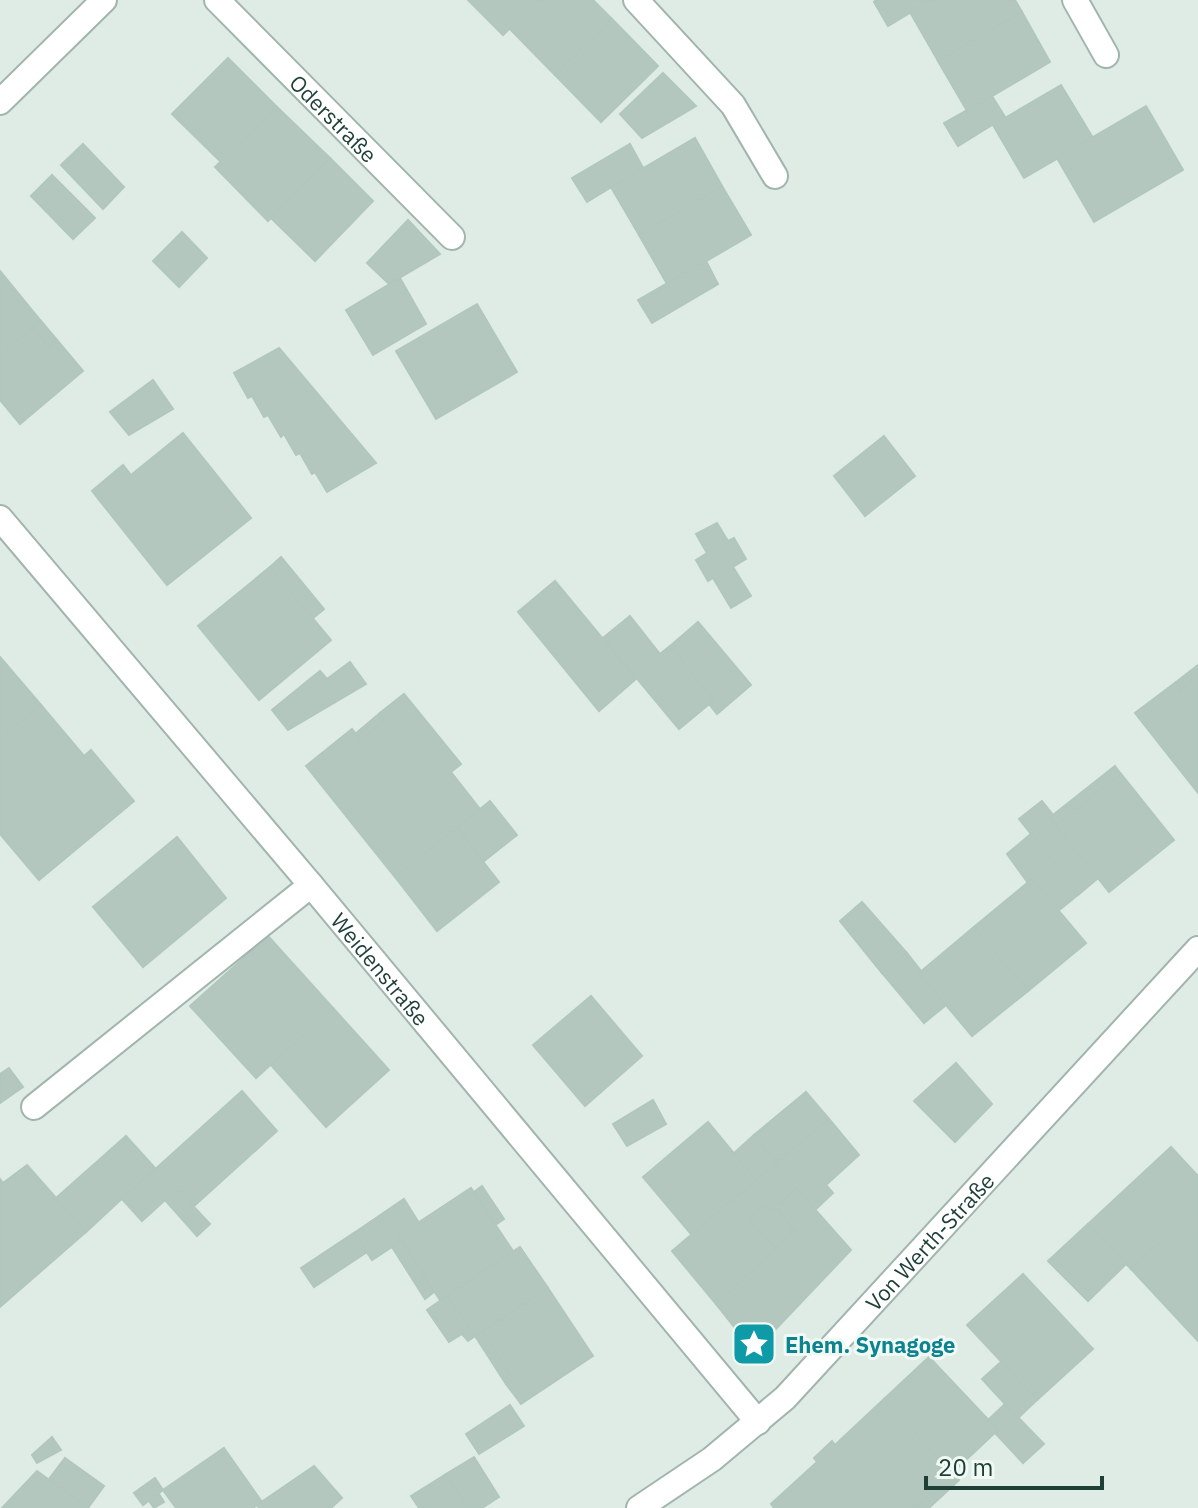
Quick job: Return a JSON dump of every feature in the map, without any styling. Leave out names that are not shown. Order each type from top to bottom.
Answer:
[{"type":"street","points":[[0,102],[104,0]]},
{"type":"street","name":"Oderstraße","points":[[217,0],[452,237]]},
{"type":"street","points":[[636,0],[733,105],[775,176]]},
{"type":"street","points":[[1075,0],[1106,55]]},
{"type":"street","name":"Weidenstraße","points":[[0,518],[311,885],[758,1422]]},
{"type":"street","points":[[34,1107],[311,885]]},
{"type":"street","name":"Von Werth-Straße","points":[[639,1508],[712,1459],[758,1422],[806,1376],[1198,949]]},
{"type":"building","points":[[468,0],[538,0],[503,35]]},
{"type":"building","points":[[538,0],[593,0],[612,19],[555,75],[509,28]]},
{"type":"building","points":[[931,0],[888,26],[874,2]]},
{"type":"building","points":[[931,0],[1015,0],[1022,12],[938,61],[910,12]]},
{"type":"building","points":[[1022,12],[1050,62],[967,111],[938,61]]},
{"type":"building","points":[[612,19],[658,66],[601,122],[555,75]]},
{"type":"building","points":[[228,58],[277,107],[221,162],[172,114]]},
{"type":"building","points":[[663,73],[696,106],[642,138],[620,114]]},
{"type":"building","points":[[1061,85],[1093,138],[1024,178],[993,125]]},
{"type":"building","points":[[992,96],[1005,117],[958,146],[944,123]]},
{"type":"building","points":[[1146,106],[1183,170],[1094,222],[1057,158]]},
{"type":"building","points":[[277,107],[330,158],[268,221],[215,167]]},
{"type":"building","points":[[695,138],[722,186],[639,235],[611,187]]},
{"type":"building","points":[[83,144],[124,187],[103,209],[61,165]]},
{"type":"building","points":[[630,144],[643,168],[587,202],[572,178]]},
{"type":"building","points":[[330,158],[373,201],[315,261],[271,218]]},
{"type":"building","points":[[52,175],[95,218],[73,239],[31,196]]},
{"type":"building","points":[[722,186],[751,235],[667,284],[639,235]]},
{"type":"building","points":[[408,220],[440,254],[389,284],[367,263]]},
{"type":"building","points":[[182,232],[207,258],[179,287],[153,261]]},
{"type":"building","points":[[706,261],[718,284],[652,323],[638,300]]},
{"type":"building","points":[[0,271],[41,321],[0,355]]},
{"type":"building","points":[[400,278],[426,324],[373,355],[346,310]]},
{"type":"building","points":[[477,304],[517,372],[436,419],[396,351]]},
{"type":"building","points":[[41,321],[57,340],[49,347],[32,328]]},
{"type":"building","points":[[32,328],[49,347],[57,340],[83,371],[20,424],[0,400],[0,355]]},
{"type":"building","points":[[279,348],[376,463],[327,492],[300,453],[296,455],[268,415],[264,417],[252,396],[248,398],[234,373]]},
{"type":"building","points":[[153,380],[173,409],[129,435],[110,412]]},
{"type":"building","points":[[183,433],[251,518],[167,585],[92,491],[123,465],[131,475]]},
{"type":"building","points":[[884,436],[915,476],[865,516],[834,476]]},
{"type":"building","points":[[717,523],[728,541],[734,538],[746,559],[733,567],[751,596],[731,608],[713,578],[708,581],[696,560],[707,553],[696,534]]},
{"type":"building","points":[[281,557],[324,609],[313,618],[270,567]]},
{"type":"building","points":[[270,567],[331,640],[259,700],[198,626]]},
{"type":"building","points":[[555,581],[636,679],[599,711],[518,612]]},
{"type":"building","points":[[630,616],[660,654],[670,646],[714,700],[679,729],[603,638]]},
{"type":"building","points":[[698,622],[751,685],[717,714],[709,704],[714,700],[670,646]]},
{"type":"building","points":[[0,657],[41,705],[0,739]]},
{"type":"building","points":[[350,662],[366,684],[288,730],[272,710],[320,671],[327,679]]},
{"type":"building","points":[[1198,665],[1198,676],[1180,690],[1175,683]]},
{"type":"building","points":[[1198,676],[1198,793],[1135,713],[1175,683],[1180,690]]},
{"type":"building","points":[[404,694],[461,764],[451,772],[480,809],[395,877],[306,766],[352,729],[360,740],[385,720],[380,713]]},
{"type":"building","points":[[41,705],[84,756],[91,750],[134,801],[39,880],[0,834],[0,739]]},
{"type":"building","points":[[380,713],[385,720],[360,740],[355,734]]},
{"type":"building","points":[[1115,766],[1121,774],[1056,825],[1050,818],[1053,815]]},
{"type":"building","points":[[1121,774],[1174,840],[1109,892],[1056,825]]},
{"type":"building","points":[[490,801],[517,835],[484,861],[457,828]]},
{"type":"building","points":[[1042,801],[1053,815],[1050,818],[1098,878],[1079,894],[1019,819]]},
{"type":"building","points":[[457,828],[499,882],[437,931],[395,877]]},
{"type":"building","points":[[1032,833],[1079,894],[1058,911],[1032,879],[1028,883],[1007,854]]},
{"type":"building","points":[[177,837],[226,898],[143,967],[93,907]]},
{"type":"building","points":[[1032,879],[1086,943],[1028,991],[974,927]]},
{"type":"building","points":[[862,902],[907,953],[882,973],[840,921]]},
{"type":"building","points":[[974,927],[1028,991],[972,1036],[919,973]]},
{"type":"building","points":[[268,936],[333,1008],[256,1078],[190,1006]]},
{"type":"building","points":[[907,953],[921,971],[919,973],[946,1005],[924,1023],[882,973]]},
{"type":"building","points":[[591,996],[642,1056],[585,1106],[533,1045]]},
{"type":"building","points":[[333,1008],[389,1070],[326,1127],[271,1065]]},
{"type":"building","points":[[956,1063],[992,1104],[955,1142],[914,1101]]},
{"type":"building","points":[[9,1068],[23,1087],[0,1103],[0,1074]]},
{"type":"building","points":[[242,1091],[277,1131],[194,1206],[177,1189],[142,1221],[122,1199]]},
{"type":"building","points":[[806,1092],[829,1119],[776,1163],[754,1135]]},
{"type":"building","points":[[653,1100],[666,1124],[627,1146],[613,1124]]},
{"type":"building","points":[[829,1119],[859,1155],[826,1185],[833,1193],[815,1210],[796,1188],[771,1212],[765,1205],[749,1220],[732,1200]]},
{"type":"building","points":[[708,1122],[756,1180],[691,1234],[643,1177]]},
{"type":"building","points":[[754,1135],[776,1163],[756,1180],[734,1153]]},
{"type":"building","points":[[126,1136],[155,1168],[86,1232],[56,1198]]},
{"type":"building","points":[[1171,1147],[1198,1176],[1198,1207],[1131,1269],[1088,1224]]},
{"type":"building","points":[[27,1165],[86,1232],[0,1307],[0,1179],[3,1183]]},
{"type":"building","points":[[482,1186],[504,1219],[495,1225],[474,1192]]},
{"type":"building","points":[[471,1188],[513,1251],[440,1300],[398,1236]]},
{"type":"building","points":[[796,1188],[851,1250],[774,1331],[739,1333],[716,1304],[794,1231],[777,1209]]},
{"type":"building","points":[[177,1189],[210,1224],[197,1236],[165,1200]]},
{"type":"building","points":[[404,1199],[419,1223],[398,1236],[401,1241],[372,1260],[354,1233]]},
{"type":"building","points":[[732,1200],[776,1248],[716,1304],[672,1251]]},
{"type":"building","points":[[765,1205],[771,1212],[777,1209],[794,1231],[776,1248],[749,1220]]},
{"type":"building","points":[[1198,1207],[1198,1341],[1131,1269]]},
{"type":"building","points":[[1088,1224],[1126,1264],[1088,1301],[1048,1261]]},
{"type":"building","points":[[354,1233],[367,1252],[314,1287],[301,1268]]},
{"type":"building","points":[[401,1241],[434,1292],[425,1299],[392,1247]]},
{"type":"building","points":[[520,1247],[548,1288],[475,1336],[447,1296]]},
{"type":"building","points":[[1023,1274],[1093,1349],[1037,1400],[967,1325]]},
{"type":"building","points":[[548,1288],[593,1356],[521,1404],[506,1384],[513,1379],[483,1332]]},
{"type":"building","points":[[447,1296],[475,1336],[468,1341],[462,1334],[449,1342],[427,1310]]},
{"type":"building","points":[[483,1332],[513,1379],[506,1384],[475,1336]]},
{"type":"building","points":[[929,1357],[998,1430],[952,1473],[884,1399]]},
{"type":"building","points":[[1001,1362],[1037,1400],[1018,1418],[982,1379]]},
{"type":"building","points":[[884,1399],[952,1473],[914,1508],[774,1508],[771,1504],[817,1462],[814,1458],[832,1441],[835,1445]]},
{"type":"building","points":[[1005,1404],[1044,1444],[1023,1463],[995,1433],[998,1430],[988,1420]]},
{"type":"building","points":[[510,1405],[524,1426],[479,1454],[466,1434]]},
{"type":"building","points":[[52,1437],[61,1450],[37,1463],[32,1455]]},
{"type":"building","points":[[224,1448],[262,1502],[253,1508],[176,1508],[163,1490]]},
{"type":"building","points":[[474,1457],[499,1497],[482,1508],[468,1508],[446,1474]]},
{"type":"building","points":[[65,1458],[104,1486],[88,1508],[49,1479]]},
{"type":"building","points":[[314,1466],[342,1498],[331,1508],[259,1508],[257,1505]]},
{"type":"building","points":[[37,1471],[88,1508],[2,1508]]},
{"type":"building","points":[[952,1473],[959,1480],[929,1508],[914,1508]]},
{"type":"building","points":[[446,1474],[468,1508],[419,1508],[411,1496]]},
{"type":"building","points":[[155,1478],[163,1490],[143,1505],[134,1493]]},
{"type":"building","points":[[159,1494],[164,1502],[154,1508],[149,1501]]},
{"type":"place","name":"Ehem. Synagoge","points":[[754,1344]]}]
